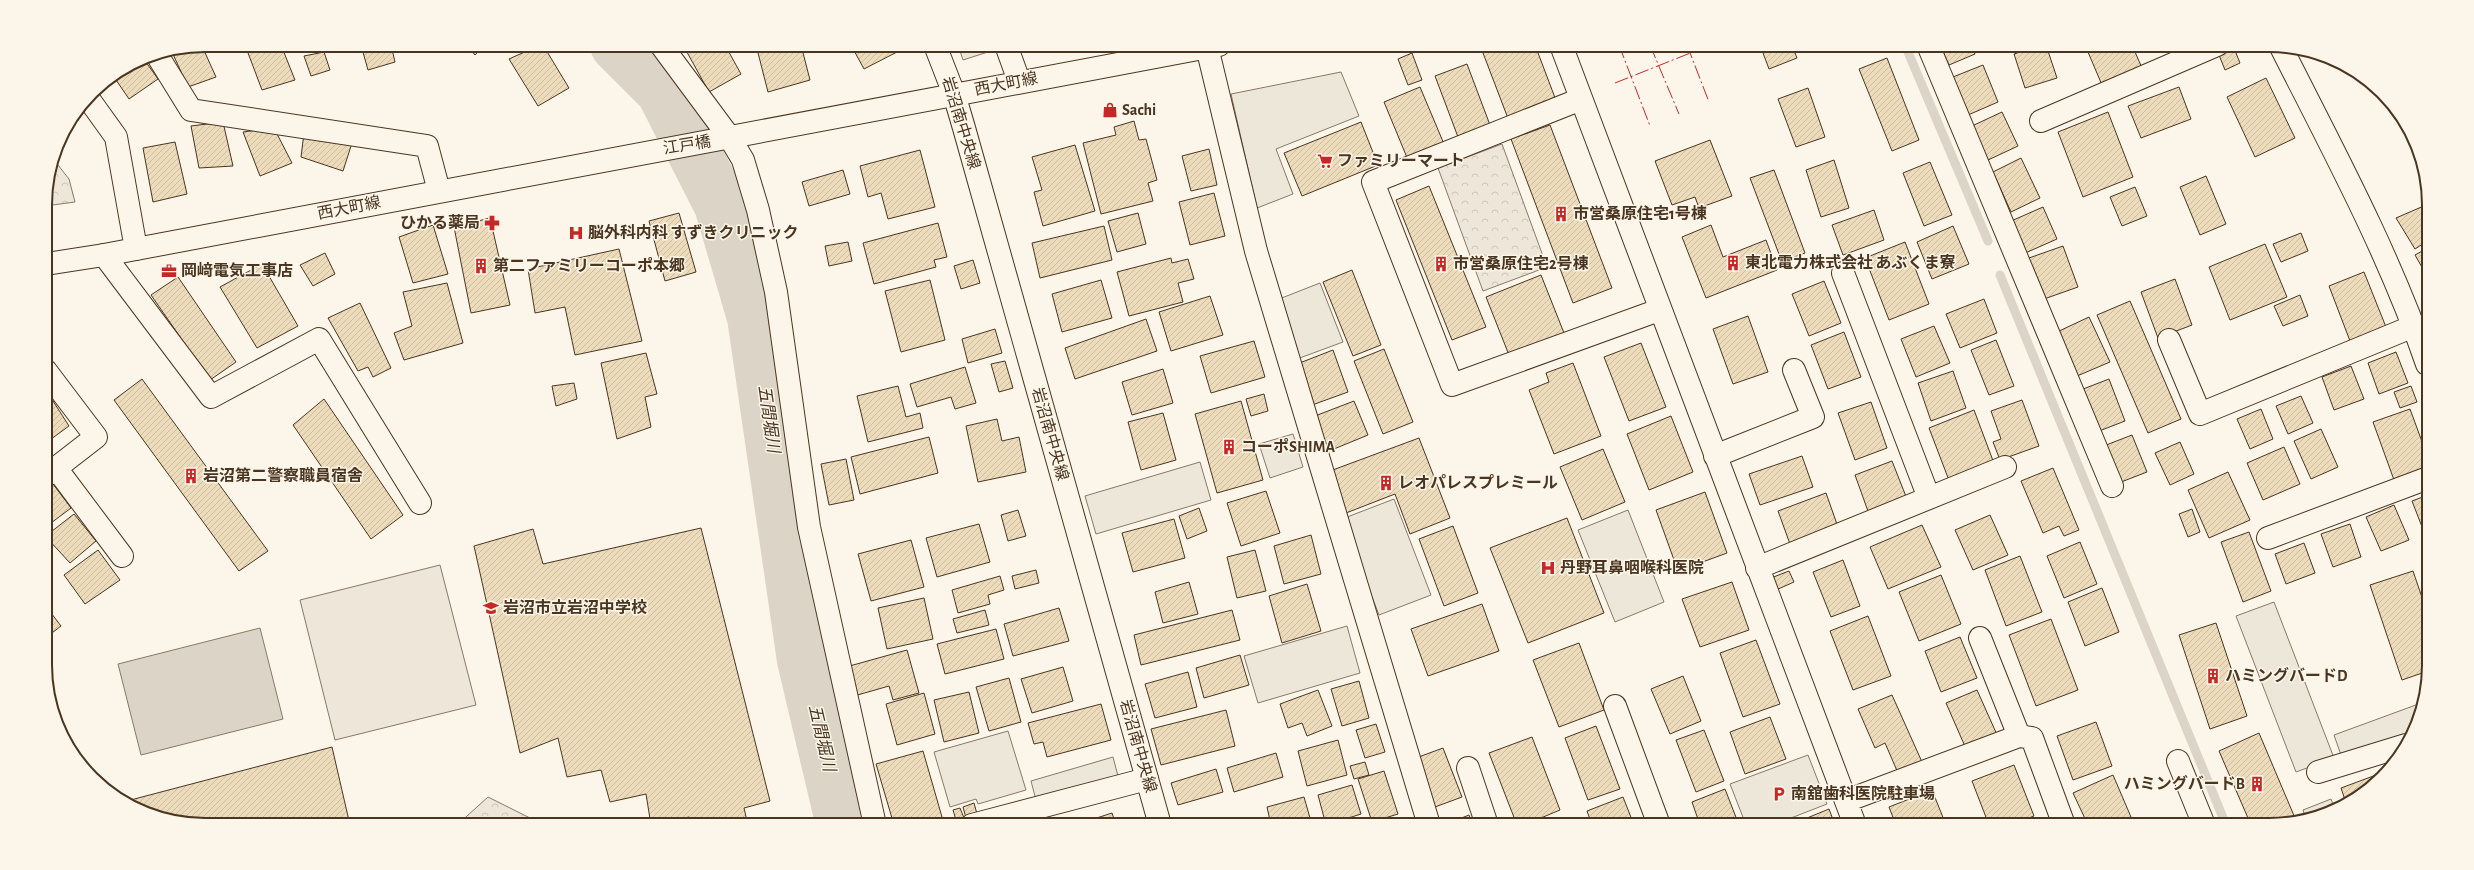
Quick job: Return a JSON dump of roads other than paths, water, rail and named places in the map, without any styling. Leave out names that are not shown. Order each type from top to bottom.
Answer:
[{"type":"street","points":[[666,52],[743,160],[756,203],[776,292],[809,527],[873,818]]},
{"type":"street","name":"岩沼南中央線","points":[[938,52],[954,94],[1158,818]]},
{"type":"street","points":[[1008,52],[1019,82]]},
{"type":"street","name":"西大町線","points":[[726,138],[1178,52]]},
{"type":"street","points":[[1206,52],[1256,251],[1427,818]]},
{"type":"street","points":[[1563,52],[1659,310],[1852,818]]},
{"type":"street","points":[[1931,52],[2112,486]]},
{"type":"street","points":[[2040,121],[2201,52]]},
{"type":"street","points":[[2283,52],[2371,225],[2414,326],[2422,349]]},
{"type":"street","points":[[159,59],[191,110],[427,146],[439,191]]},
{"type":"street","points":[[1581,99],[1373,182],[1452,385],[1659,310]]},
{"type":"street","points":[[91,103],[116,137],[136,249]]},
{"type":"street","name":"江戸橋","points":[[652,150],[726,138]]},
{"type":"street","name":"西大町線","points":[[52,263],[136,249],[652,150]]},
{"type":"street","points":[[104,255],[211,397],[319,339],[420,503]]},
{"type":"street","points":[[1842,273],[1929,498]]},
{"type":"street","points":[[2169,340],[2200,414],[2414,326]]},
{"type":"street","points":[[1715,456],[1813,417],[1794,370]]},
{"type":"street","points":[[52,379],[96,437],[52,471],[122,556]]},
{"type":"street","points":[[1757,568],[2004,467]]},
{"type":"street","points":[[2268,538],[2422,480]]},
{"type":"street","points":[[1980,638],[2019,736]]},
{"type":"street","points":[[1615,706],[1656,818]]},
{"type":"street","points":[[1846,800],[2019,736],[2032,738],[2061,818]]},
{"type":"street","points":[[2318,772],[2397,748]]},
{"type":"street","points":[[2178,761],[2201,818]]},
{"type":"street","points":[[1468,768],[1485,818]]},
{"type":"street","points":[[999,818],[1147,780]]},
{"type":"waterway","name":"五間堀川","points":[[624,52],[663,91],[721,205],[754,317],[804,660],[841,818]]},
{"type":"waterway","points":[[1908,52],[1988,241]]},
{"type":"waterway","points":[[2000,275],[2223,818]]},
{"type":"place","name":"Sachi","points":[[1110,110]]},
{"type":"place","name":"ファミリーマート","points":[[1325,161]]},
{"type":"place","name":"市営桑原住宅1号棟","points":[[1561,214]]},
{"type":"place","name":"ひかる薬局","points":[[492,223]]},
{"type":"place","name":"脳外科内科 すずきクリニック","points":[[576,233]]},
{"type":"place","name":"東北電力株式会社 あぶくま寮","points":[[1733,263]]},
{"type":"place","name":"市営桑原住宅2号棟","points":[[1441,264]]},
{"type":"place","name":"第二ファミリーコーポ本郷","points":[[481,266]]},
{"type":"place","name":"岡﨑電気工事店","points":[[169,271]]},
{"type":"place","name":"コーポSHIMA","points":[[1229,447]]},
{"type":"place","name":"岩沼第二警察職員宿舎","points":[[191,476]]},
{"type":"place","name":"レオパレスプレミール","points":[[1386,483]]},
{"type":"place","name":"丹野耳鼻咽喉科医院","points":[[1548,568]]},
{"type":"place","name":"岩沼市立岩沼中学校","points":[[491,608]]},
{"type":"place","name":"ハミングバードD","points":[[2213,676]]},
{"type":"place","name":"ハミングバードB","points":[[2257,784]]},
{"type":"place","name":"南舘歯科医院駐車場","points":[[1779,794]]}]
